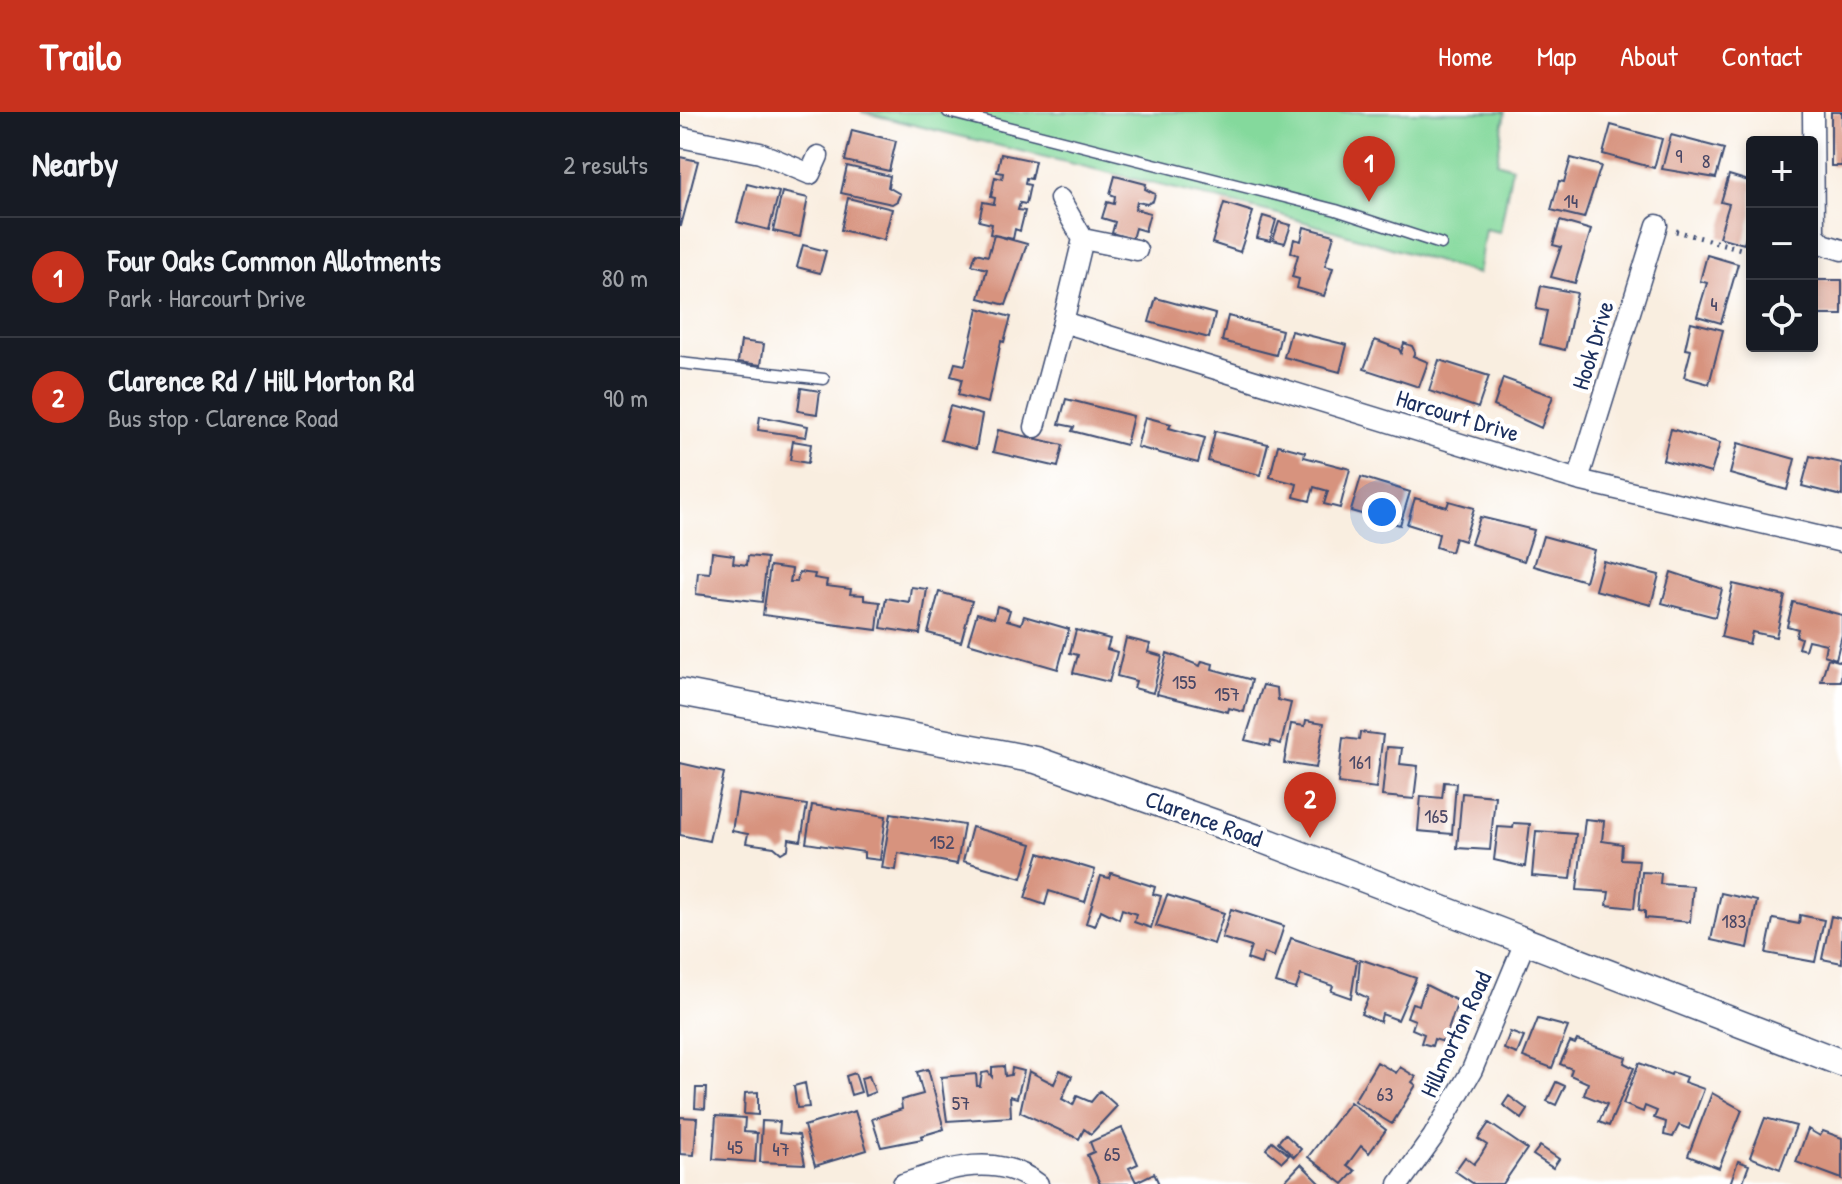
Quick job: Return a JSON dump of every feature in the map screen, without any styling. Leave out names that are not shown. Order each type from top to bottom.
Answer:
[{"type":"street","points":[[1813,112],[1814,234],[1823,244],[1842,250]]},
{"type":"street","points":[[680,137],[760,153],[812,175]]},
{"type":"street","points":[[1035,427],[1083,239],[1060,199]]},
{"type":"street","name":"Hook Drive","points":[[1578,480],[1657,225]]},
{"type":"street","points":[[1083,239],[1137,250]]},
{"type":"street","name":"Harcourt Drive","points":[[1063,322],[1578,480],[1842,542]]},
{"type":"street","name":"Clarence Road","points":[[680,692],[1036,760],[1248,834],[1842,1063]]},
{"type":"street","name":"Hillmorton Road","points":[[1399,1184],[1433,1137],[1472,1070],[1525,942]]},
{"type":"street","points":[[903,1184],[955,1167],[981,1164],[1009,1170],[1038,1184]]},
{"type":"lane","points":[[948,112],[1336,210],[1441,244]]},
{"type":"lane","points":[[680,363],[824,379]]},
{"type":"path","points":[[1657,225],[1746,250]]},
{"type":"green space","points":[[861,112],[1505,112],[1497,162],[1512,167],[1500,232],[1485,229],[1478,274],[1278,214]]},
{"type":"building","points":[[1831,112],[1842,112],[1842,166],[1831,166]]},
{"type":"building","points":[[1611,125],[1662,139],[1654,168],[1603,154]]},
{"type":"building","points":[[852,130],[896,141],[889,171],[845,161]]},
{"type":"building","points":[[1671,135],[1724,149],[1716,178],[1662,169]]},
{"type":"building","points":[[1001,154],[1035,161],[1031,179],[1026,178],[1025,184],[1030,185],[1026,204],[1020,203],[1018,210],[1025,211],[1020,231],[1015,229],[1013,239],[990,234],[992,224],[979,221],[983,202],[994,204],[995,198],[991,197],[995,177],[1002,179],[1003,173],[997,172]]},
{"type":"building","points":[[680,157],[698,161],[681,226],[680,226]]},
{"type":"building","points":[[1571,158],[1601,166],[1584,218],[1551,210],[1559,181],[1564,182]]},
{"type":"building","points":[[847,166],[890,176],[888,187],[900,194],[897,201],[892,204],[841,193]]},
{"type":"building","points":[[1729,175],[1746,180],[1744,244],[1719,237],[1729,204],[1721,202]]},
{"type":"building","points":[[1115,176],[1146,184],[1145,189],[1155,194],[1153,201],[1147,204],[1137,202],[1135,209],[1150,213],[1145,231],[1135,228],[1132,239],[1112,233],[1115,222],[1102,218],[1107,202],[1114,204],[1115,196],[1110,194]]},
{"type":"building","points":[[747,184],[779,192],[769,230],[737,222]]},
{"type":"building","points":[[782,192],[808,198],[800,237],[773,231]]},
{"type":"building","points":[[848,198],[892,209],[884,240],[841,230]]},
{"type":"building","points":[[1224,203],[1253,212],[1240,252],[1212,243]]},
{"type":"building","points":[[1263,216],[1276,220],[1270,241],[1257,238]]},
{"type":"building","points":[[1560,221],[1591,230],[1575,283],[1551,277],[1561,247],[1553,245]]},
{"type":"building","points":[[1279,222],[1291,225],[1285,243],[1273,240]]},
{"type":"building","points":[[1304,227],[1334,235],[1325,266],[1333,268],[1324,296],[1297,288],[1299,279],[1292,277],[1298,255],[1291,252],[1294,239],[1301,241]]},
{"type":"building","points":[[994,235],[1027,244],[1006,305],[979,298],[987,269],[972,265],[976,253],[988,256]]},
{"type":"building","points":[[803,245],[826,251],[820,273],[797,267]]},
{"type":"building","points":[[1707,255],[1738,264],[1721,323],[1697,316],[1707,283],[1700,281]]},
{"type":"building","points":[[1818,280],[1842,280],[1842,315],[1818,315]]},
{"type":"building","points":[[1541,286],[1577,293],[1565,350],[1540,344],[1547,311],[1536,309]]},
{"type":"building","points":[[1156,298],[1215,314],[1209,338],[1149,322]]},
{"type":"building","points":[[978,308],[1011,317],[1004,342],[1001,341],[988,403],[958,395],[962,379],[951,376],[955,363],[965,365]]},
{"type":"building","points":[[1228,316],[1282,330],[1276,355],[1222,341]]},
{"type":"building","points":[[1691,322],[1723,330],[1709,384],[1684,377],[1691,350],[1685,349]]},
{"type":"building","points":[[1291,331],[1347,345],[1340,372],[1284,357]]},
{"type":"building","points":[[1375,340],[1399,349],[1401,353],[1404,343],[1412,346],[1413,356],[1428,362],[1419,387],[1364,369]]},
{"type":"building","points":[[741,341],[764,344],[761,365],[738,362]]},
{"type":"building","points":[[1439,360],[1489,376],[1478,408],[1429,391]]},
{"type":"building","points":[[1503,378],[1553,396],[1541,428],[1494,406]]},
{"type":"building","points":[[801,388],[820,391],[817,414],[798,411]]},
{"type":"building","points":[[1066,399],[1133,416],[1126,445],[1072,431],[1074,427],[1059,424]]},
{"type":"building","points":[[950,406],[982,415],[976,449],[941,440]]},
{"type":"building","points":[[760,416],[808,426],[806,437],[758,430]]},
{"type":"building","points":[[1145,417],[1171,424],[1169,428],[1205,438],[1198,463],[1137,447]]},
{"type":"building","points":[[1671,429],[1720,443],[1711,473],[1663,460]]},
{"type":"building","points":[[998,430],[1063,445],[1058,467],[993,452]]},
{"type":"building","points":[[1215,431],[1268,444],[1260,475],[1208,461]]},
{"type":"building","points":[[793,441],[811,444],[808,463],[790,460]]},
{"type":"building","points":[[1738,443],[1795,459],[1787,490],[1730,474]]},
{"type":"building","points":[[1278,445],[1305,452],[1304,457],[1350,469],[1340,508],[1324,504],[1328,491],[1314,487],[1310,501],[1294,497],[1297,484],[1270,477]]},
{"type":"building","points":[[1810,456],[1842,463],[1842,496],[1802,486]]},
{"type":"building","points":[[1361,477],[1410,492],[1400,525],[1351,511]]},
{"type":"building","points":[[1415,498],[1447,507],[1449,501],[1474,508],[1464,541],[1455,538],[1451,552],[1436,547],[1439,534],[1407,524]]},
{"type":"building","points":[[1480,517],[1534,530],[1524,561],[1471,544]]},
{"type":"building","points":[[1543,536],[1594,550],[1585,581],[1534,566]]},
{"type":"building","points":[[712,552],[734,555],[733,563],[747,565],[748,556],[767,558],[762,602],[696,594],[698,572],[710,573]]},
{"type":"building","points":[[1603,561],[1659,575],[1651,605],[1595,590]]},
{"type":"building","points":[[770,566],[792,569],[790,582],[797,582],[799,572],[815,574],[814,578],[827,580],[826,586],[851,589],[850,594],[864,595],[864,600],[880,602],[877,630],[763,615]]},
{"type":"building","points":[[1671,572],[1722,589],[1715,617],[1662,603]]},
{"type":"building","points":[[1733,584],[1785,596],[1776,637],[1752,632],[1749,644],[1721,637]]},
{"type":"building","points":[[911,587],[927,589],[920,634],[881,628],[886,598],[909,602]]},
{"type":"building","points":[[939,592],[972,601],[961,642],[928,633]]},
{"type":"building","points":[[1793,602],[1842,615],[1842,635],[1836,659],[1824,655],[1826,644],[1808,640],[1805,650],[1798,648],[1801,638],[1796,636],[1798,629],[1787,626]]},
{"type":"building","points":[[997,606],[1010,610],[1007,620],[1021,624],[1024,616],[1069,629],[1058,669],[968,643],[977,613],[994,618]]},
{"type":"building","points":[[1076,630],[1110,639],[1107,649],[1117,652],[1109,682],[1073,673],[1078,655],[1070,653]]},
{"type":"building","points":[[1126,638],[1150,644],[1148,652],[1162,656],[1153,693],[1134,688],[1136,681],[1117,676]]},
{"type":"building","points":[[1167,653],[1200,666],[1202,661],[1213,664],[1212,669],[1252,680],[1244,712],[1229,708],[1228,712],[1157,694]]},
{"type":"building","points":[[1828,658],[1842,662],[1841,681],[1821,681]]},
{"type":"building","points":[[1263,685],[1277,688],[1278,700],[1291,703],[1281,744],[1271,741],[1270,746],[1245,740]]},
{"type":"building","points":[[1306,720],[1324,723],[1316,768],[1284,763],[1291,724],[1305,726]]},
{"type":"building","points":[[1360,732],[1383,735],[1376,788],[1338,783],[1343,738],[1359,740]]},
{"type":"building","points":[[1387,747],[1402,748],[1400,764],[1418,766],[1414,799],[1382,796]]},
{"type":"building","points":[[680,763],[724,773],[709,841],[680,835]]},
{"type":"building","points":[[1444,782],[1456,783],[1452,834],[1418,831],[1421,796],[1442,798]]},
{"type":"building","points":[[1462,793],[1495,796],[1490,850],[1457,848]]},
{"type":"building","points":[[738,794],[807,805],[801,841],[789,839],[788,849],[781,853],[774,847],[746,843],[748,834],[732,831]]},
{"type":"building","points":[[812,805],[886,816],[880,860],[864,858],[864,852],[806,843]]},
{"type":"building","points":[[891,813],[964,825],[957,864],[898,853],[896,870],[882,868]]},
{"type":"building","points":[[1585,819],[1604,821],[1602,841],[1622,844],[1621,859],[1639,860],[1634,908],[1607,905],[1609,892],[1577,890]]},
{"type":"building","points":[[1514,823],[1530,824],[1525,867],[1494,860],[1498,827],[1513,828]]},
{"type":"building","points":[[972,827],[1032,844],[1022,878],[963,861]]},
{"type":"building","points":[[1536,831],[1576,834],[1571,879],[1532,876]]},
{"type":"building","points":[[1039,853],[1095,870],[1085,902],[1049,891],[1045,905],[1025,898]]},
{"type":"building","points":[[1642,872],[1661,873],[1660,884],[1693,886],[1690,922],[1645,918],[1645,911],[1639,910]]},
{"type":"building","points":[[1111,873],[1155,887],[1153,894],[1161,896],[1151,928],[1134,922],[1136,914],[1122,909],[1119,919],[1101,910],[1095,926],[1086,923],[1101,876],[1109,878]]},
{"type":"building","points":[[1721,893],[1757,901],[1748,948],[1711,940]]},
{"type":"building","points":[[1167,895],[1224,913],[1214,944],[1156,926]]},
{"type":"building","points":[[1231,909],[1284,926],[1274,957],[1264,953],[1261,964],[1247,959],[1251,947],[1222,938]]},
{"type":"building","points":[[1800,915],[1824,920],[1815,962],[1766,953],[1773,919],[1799,924]]},
{"type":"building","points":[[1831,916],[1842,919],[1842,963],[1822,959]]},
{"type":"building","points":[[1291,938],[1357,960],[1351,998],[1331,991],[1333,986],[1301,975],[1296,989],[1276,983]]},
{"type":"building","points":[[1360,959],[1416,978],[1398,1020],[1382,1014],[1380,1022],[1361,1014],[1368,998],[1357,993]]},
{"type":"building","points":[[1426,985],[1458,1001],[1444,1042],[1434,1039],[1432,1046],[1421,1043],[1424,1034],[1412,1029],[1415,1020],[1407,1017],[1412,1003],[1419,1005]]},
{"type":"building","points":[[1538,1019],[1568,1027],[1552,1068],[1523,1057]]},
{"type":"building","points":[[1510,1032],[1524,1037],[1517,1054],[1504,1049]]},
{"type":"building","points":[[1577,1040],[1626,1057],[1624,1063],[1634,1068],[1609,1126],[1599,1122],[1607,1104],[1584,1095],[1588,1083],[1570,1075],[1572,1069],[1560,1064],[1570,1042],[1575,1044]]},
{"type":"building","points":[[1377,1062],[1396,1073],[1400,1067],[1416,1077],[1412,1082],[1416,1085],[1392,1124],[1354,1101]]},
{"type":"building","points":[[1639,1063],[1686,1077],[1684,1082],[1704,1089],[1689,1129],[1679,1125],[1673,1137],[1664,1135],[1666,1122],[1654,1118],[1657,1111],[1645,1106],[1643,1112],[1623,1104]]},
{"type":"building","points":[[1004,1066],[1005,1076],[1011,1075],[1012,1068],[1024,1071],[1017,1098],[1010,1096],[1011,1117],[947,1121],[941,1077],[976,1074],[977,1086],[980,1086],[982,1073],[988,1072],[992,1077],[992,1067]]},
{"type":"building","points":[[928,1069],[944,1129],[921,1136],[922,1139],[881,1147],[872,1119],[902,1109],[901,1100],[923,1094],[917,1072]]},
{"type":"building","points":[[1060,1070],[1072,1076],[1062,1099],[1073,1105],[1077,1096],[1091,1102],[1100,1091],[1117,1106],[1091,1134],[1084,1129],[1079,1139],[1020,1112],[1029,1071],[1054,1084]]},
{"type":"building","points":[[855,1073],[861,1092],[851,1095],[846,1076]]},
{"type":"building","points":[[869,1076],[875,1092],[865,1096],[861,1078]]},
{"type":"building","points":[[1556,1082],[1565,1086],[1556,1105],[1547,1101]]},
{"type":"building","points":[[805,1083],[809,1107],[797,1108],[794,1086]]},
{"type":"building","points":[[696,1088],[706,1088],[705,1109],[695,1108]]},
{"type":"building","points":[[758,1092],[758,1115],[744,1114],[745,1093]]},
{"type":"building","points":[[1712,1093],[1742,1110],[1719,1168],[1688,1156]]},
{"type":"building","points":[[1509,1096],[1528,1110],[1522,1119],[1503,1105]]},
{"type":"building","points":[[1350,1102],[1386,1130],[1369,1153],[1361,1146],[1347,1165],[1355,1171],[1343,1184],[1308,1157]]},
{"type":"building","points":[[855,1111],[867,1150],[815,1166],[804,1126]]},
{"type":"building","points":[[716,1116],[745,1118],[744,1132],[757,1133],[755,1162],[713,1159]]},
{"type":"building","points":[[680,1117],[697,1118],[694,1155],[680,1154]]},
{"type":"building","points":[[1765,1118],[1796,1126],[1780,1169],[1750,1157]]},
{"type":"building","points":[[762,1121],[780,1122],[779,1133],[799,1135],[805,1164],[760,1162]]},
{"type":"building","points":[[1489,1123],[1527,1149],[1503,1184],[1474,1184],[1455,1171],[1465,1157],[1474,1164],[1481,1155],[1487,1145],[1478,1139]]},
{"type":"building","points":[[1122,1128],[1138,1164],[1129,1168],[1136,1182],[1154,1173],[1159,1184],[1100,1184],[1087,1155],[1094,1152],[1090,1142]]},
{"type":"building","points":[[1808,1129],[1820,1136],[1823,1131],[1842,1138],[1842,1179],[1796,1162]]},
{"type":"building","points":[[1285,1134],[1301,1149],[1294,1157],[1278,1142]]},
{"type":"building","points":[[1272,1141],[1289,1155],[1282,1162],[1266,1149]]},
{"type":"building","points":[[1540,1146],[1559,1159],[1553,1168],[1533,1155]]},
{"type":"building","points":[[1738,1161],[1749,1165],[1742,1184],[1730,1184]]},
{"type":"building","points":[[1301,1164],[1321,1184],[1282,1184]]},
{"type":"place","name":"Four Oaks Common Allotments","points":[[1369,202]]},
{"type":"place","name":"Clarence Rd / Hill Morton Rd","points":[[1310,838]]}]
